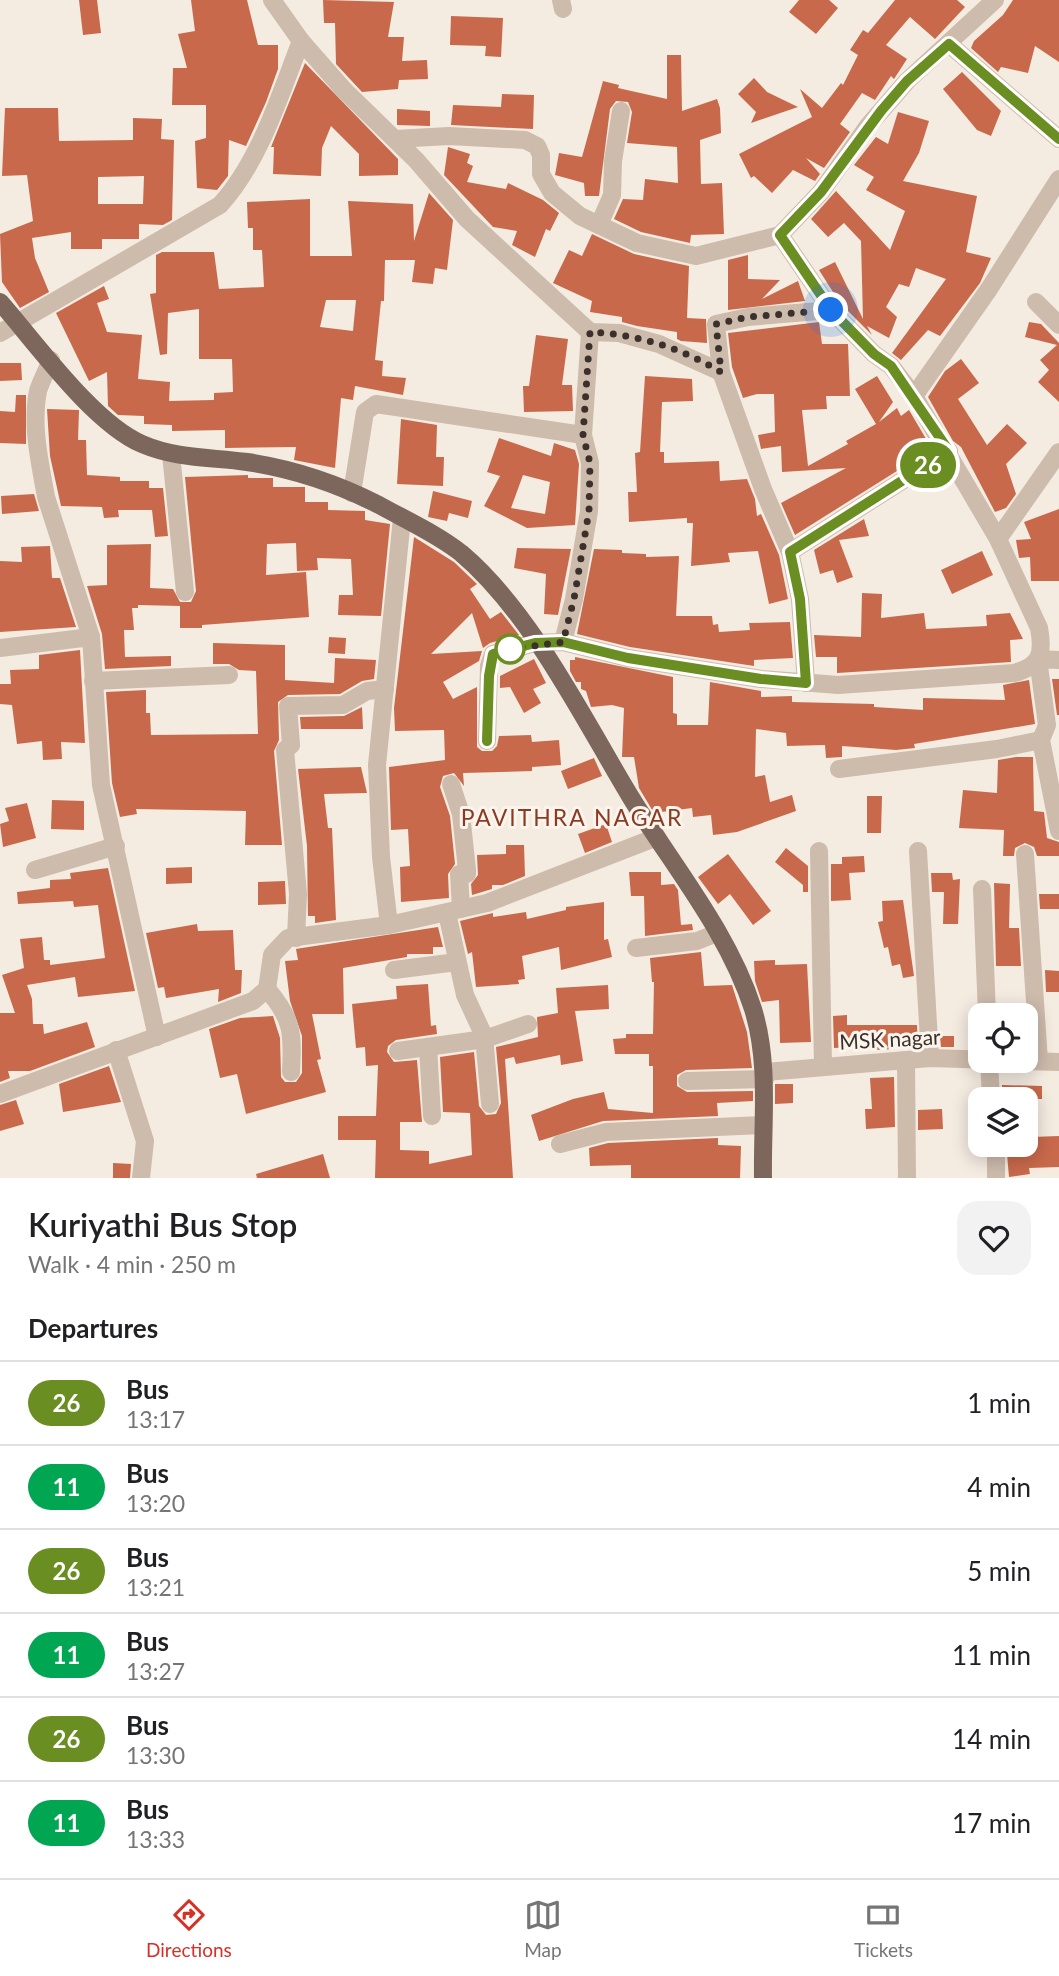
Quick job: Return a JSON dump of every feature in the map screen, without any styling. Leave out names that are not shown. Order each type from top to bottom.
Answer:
[{"type":"main road","points":[[0,302],[113,425],[139,443],[171,454],[283,469],[332,483],[402,518],[460,552],[506,602],[559,674],[735,962],[753,1010],[766,1076],[762,1125],[763,1178]]},
{"type":"street","points":[[272,0],[301,41],[396,139],[467,219],[590,332],[619,333],[659,344],[721,372]]},
{"type":"street","points":[[396,139],[449,136],[525,139],[537,146],[541,155],[541,174],[552,192],[580,216],[637,243],[696,256],[780,235],[821,192],[883,108],[995,0]]},
{"type":"street","points":[[0,333],[220,205],[237,186],[246,169],[301,41]]},
{"type":"street","points":[[949,44],[1059,139]]},
{"type":"street","points":[[599,225],[612,195],[613,161],[621,111]]},
{"type":"street","points":[[914,396],[989,289],[1059,179]]},
{"type":"street","points":[[780,235],[831,310],[874,354],[891,366],[914,396],[949,451],[998,539],[1040,628],[1042,644],[1038,659],[1047,725],[1041,740],[1059,831]]},
{"type":"street","points":[[1036,302],[1059,325]]},
{"type":"street","points":[[806,683],[800,599],[790,552],[763,489],[721,372],[716,324],[748,317],[831,310]]},
{"type":"street","points":[[563,642],[574,599],[589,511],[590,463],[583,435],[590,332]]},
{"type":"street","points":[[51,360],[38,394],[36,429],[42,474],[46,497],[91,636],[101,785],[157,1037]]},
{"type":"street","points":[[352,493],[365,412],[376,404],[583,435]]},
{"type":"street","points":[[790,552],[949,451]]},
{"type":"street","points":[[998,539],[1059,453]]},
{"type":"street","points":[[171,454],[185,592]]},
{"type":"street","points":[[389,925],[381,857],[377,765],[402,518]]},
{"type":"street","points":[[0,648],[91,636]]},
{"type":"street","points":[[487,741],[489,676],[493,654],[535,643],[563,642],[628,658],[761,679],[806,683],[913,681],[1014,673],[1030,668],[1038,659]]},
{"type":"street","points":[[1038,659],[1059,660]]},
{"type":"street","points":[[93,681],[229,675]]},
{"type":"street","points":[[296,937],[298,894],[285,750],[291,745],[288,706],[343,705],[367,691],[385,689]]},
{"type":"street","points":[[839,769],[997,749],[1041,740]]},
{"type":"street","points":[[451,784],[461,814],[467,870],[467,874],[459,874],[454,911],[457,962],[465,995],[485,1039],[490,1104]]},
{"type":"street","points":[[0,1094],[253,1001],[267,989],[272,955],[279,945],[296,937],[389,925],[486,903],[657,837]]},
{"type":"street","points":[[35,870],[116,846]]},
{"type":"street","points":[[819,851],[823,1066]]},
{"type":"street","points":[[918,851],[930,1058]]},
{"type":"street","points":[[1025,855],[1039,1061]]},
{"type":"street","points":[[982,889],[987,1003]]},
{"type":"street","points":[[636,948],[697,942],[717,933]]},
{"type":"street","points":[[394,970],[457,962]]},
{"type":"street","points":[[267,989],[283,1008],[293,1034],[291,1072]]},
{"type":"street","points":[[398,1051],[485,1039],[528,1024]]},
{"type":"street","points":[[428,1046],[432,1116]]},
{"type":"street","points":[[116,1050],[145,1141],[141,1178]]},
{"type":"street","name":"MSK nagar","points":[[687,1081],[766,1076],[823,1066],[930,1058],[968,1060]]},
{"type":"street","points":[[905,1060],[907,1178]]},
{"type":"street","name":"MSK nagar","points":[[1039,1061],[1059,1062]]},
{"type":"street","points":[[560,1144],[606,1132],[762,1125]]},
{"type":"street","points":[[996,1157],[996,1178]]},
{"type":"building","points":[[79,0],[97,0],[101,33],[83,35]]},
{"type":"building","points":[[191,0],[247,0],[258,45],[278,45],[278,69],[266,102],[246,146],[229,140],[228,176],[217,190],[197,188],[195,141],[206,138],[206,105],[172,105],[173,68],[187,68],[178,34],[195,31]]},
{"type":"building","points":[[323,0],[394,2],[388,37],[404,37],[402,61],[427,60],[428,79],[399,80],[398,89],[362,92],[336,64],[335,23],[324,23]]},
{"type":"building","points":[[799,0],[829,0],[838,8],[816,34],[789,12]]},
{"type":"building","points":[[895,0],[957,0],[965,7],[935,39],[910,17],[886,45],[907,59],[894,79],[891,76],[875,100],[862,93],[840,124],[850,132],[824,168],[806,158],[820,174],[815,181],[793,170],[772,193],[754,176],[751,178],[739,154],[812,117],[800,89],[822,108],[841,83],[843,85],[858,55],[850,50],[863,30],[868,33]]},
{"type":"building","points":[[1013,0],[1059,0],[1059,62],[1035,46],[1028,73],[1001,67],[998,72],[971,48],[974,41],[1003,15]]},
{"type":"building","points":[[451,16],[503,18],[501,57],[485,56],[486,46],[450,45]]},
{"type":"building","points":[[667,55],[681,55],[682,111],[717,99],[720,108],[721,133],[700,140],[701,184],[722,183],[724,234],[691,235],[690,243],[641,232],[614,219],[623,199],[643,200],[645,179],[678,183],[677,147],[627,143],[632,112],[628,102],[616,101],[610,109],[599,196],[585,196],[584,183],[555,175],[559,153],[582,157],[603,81],[619,85],[618,88],[667,99]]},
{"type":"building","points":[[305,63],[398,159],[398,175],[359,176],[359,154],[331,126],[322,148],[321,176],[273,174],[274,147],[271,147]]},
{"type":"building","points":[[962,72],[1001,111],[991,136],[977,130],[943,89]]},
{"type":"building","points":[[754,78],[767,92],[798,107],[751,123],[756,112],[738,94]]},
{"type":"building","points":[[502,94],[534,95],[533,129],[451,125],[453,105],[501,107]]},
{"type":"building","points":[[5,108],[58,108],[59,141],[133,140],[133,118],[162,119],[161,139],[174,140],[172,220],[163,225],[139,224],[139,239],[102,239],[102,249],[71,249],[71,232],[32,238],[35,258],[49,292],[20,308],[2,282],[0,234],[33,221],[27,175],[2,176]],"holes":[[[144,176],[143,204],[98,204],[98,177]]]},
{"type":"building","points":[[397,109],[430,111],[430,126],[397,125]]},
{"type":"building","points":[[898,112],[929,121],[919,153],[903,181],[977,196],[966,252],[991,258],[980,283],[940,336],[928,330],[901,360],[892,353],[946,279],[916,268],[909,287],[899,284],[886,307],[897,317],[889,338],[867,326],[872,335],[840,303],[819,270],[835,262],[863,319],[861,241],[844,223],[828,237],[811,219],[836,191],[890,250],[905,211],[866,190],[874,177],[854,165],[876,137],[888,144]]},
{"type":"building","points":[[448,147],[470,154],[467,163],[473,166],[467,182],[506,189],[508,183],[543,200],[559,213],[550,231],[546,229],[535,257],[512,245],[517,231],[493,227],[444,175]]},
{"type":"building","points":[[429,193],[453,220],[447,270],[435,268],[433,284],[412,282],[415,260],[385,260],[384,301],[381,301],[375,360],[383,361],[382,376],[406,378],[403,395],[355,386],[353,400],[341,398],[335,468],[294,460],[296,447],[225,448],[225,430],[172,431],[172,425],[144,424],[144,416],[118,415],[108,406],[107,372],[89,381],[56,313],[104,286],[109,299],[97,303],[107,332],[142,335],[138,379],[170,382],[169,401],[214,400],[214,393],[233,392],[232,359],[199,359],[199,309],[168,313],[167,354],[160,355],[150,294],[156,293],[156,255],[162,252],[214,252],[219,289],[264,287],[262,250],[253,250],[253,228],[248,228],[247,202],[310,199],[310,256],[352,256],[348,201],[413,204],[414,241]],"holes":[[[326,300],[356,300],[353,331],[320,327]]]},
{"type":"building","points":[[592,234],[634,254],[689,266],[687,318],[706,319],[707,343],[681,341],[677,339],[677,332],[637,326],[622,322],[622,317],[590,312],[592,301],[553,283],[569,250],[582,256]]},
{"type":"building","points":[[748,255],[748,279],[780,280],[762,299],[798,281],[805,301],[728,310],[728,260]]},
{"type":"building","points":[[819,322],[822,344],[848,344],[850,396],[826,396],[827,409],[802,410],[808,466],[848,444],[846,441],[876,424],[855,389],[877,376],[893,402],[879,422],[897,408],[901,416],[909,410],[932,449],[795,535],[781,503],[846,468],[782,472],[781,446],[761,449],[758,435],[775,432],[774,394],[757,394],[743,398],[732,367],[728,333]]},
{"type":"building","points":[[1029,322],[1041,324],[1059,343],[1059,402],[1038,382],[1049,370],[1040,360],[1057,345],[1025,337]]},
{"type":"building","points":[[536,335],[568,339],[562,385],[572,385],[573,411],[524,412],[523,386],[529,386]]},
{"type":"building","points":[[961,359],[979,383],[958,399],[987,445],[1007,424],[1027,443],[1006,464],[1016,494],[1006,508],[995,512],[961,447],[953,441],[928,397],[945,371]]},
{"type":"building","points":[[0,363],[21,363],[22,380],[0,381]]},
{"type":"building","points":[[645,376],[692,379],[693,401],[662,402],[660,452],[664,452],[664,463],[719,461],[720,481],[747,479],[755,499],[757,516],[761,514],[779,555],[788,599],[769,604],[758,551],[728,553],[730,562],[691,566],[693,523],[687,523],[687,518],[629,522],[628,492],[637,492],[635,453],[640,452]]},
{"type":"building","points":[[16,395],[26,395],[26,444],[0,443],[0,411],[15,412]]},
{"type":"building","points":[[47,409],[79,410],[78,440],[86,440],[87,475],[120,477],[120,481],[149,481],[149,488],[163,488],[168,536],[155,537],[152,510],[118,510],[119,517],[104,518],[102,507],[61,506],[50,456]]},
{"type":"building","points":[[401,419],[437,425],[436,457],[444,457],[443,486],[397,484]]},
{"type":"building","points":[[499,438],[551,456],[554,443],[575,450],[579,464],[575,525],[527,528],[484,506],[500,476],[487,472]],"holes":[[[523,475],[550,482],[545,514],[511,508]]]},
{"type":"building","points":[[248,475],[248,478],[273,478],[273,487],[305,487],[305,502],[328,502],[328,510],[365,511],[365,520],[390,524],[381,616],[338,615],[339,595],[353,595],[351,559],[317,558],[318,570],[297,571],[296,543],[267,544],[266,575],[306,572],[309,617],[180,628],[180,606],[138,605],[138,608],[132,608],[134,630],[124,630],[125,657],[171,656],[171,666],[105,669],[102,634],[87,586],[107,585],[107,545],[151,544],[150,588],[173,589],[180,602],[191,602],[196,591],[185,477]]},
{"type":"building","points":[[433,491],[472,501],[468,518],[449,513],[447,521],[428,517]]},
{"type":"building","points":[[34,494],[39,511],[2,514],[1,496]]},
{"type":"building","points":[[1059,509],[1059,581],[1031,581],[1030,557],[1019,558],[1016,540],[1031,539],[1024,522]]},
{"type":"building","points":[[864,519],[869,536],[839,540],[853,577],[837,583],[833,570],[820,574],[814,550]]},
{"type":"building","points":[[414,537],[454,562],[477,584],[470,589],[490,619],[501,612],[519,635],[490,643],[483,648],[472,613],[431,654],[482,651],[479,661],[443,682],[453,699],[477,687],[477,747],[482,751],[492,751],[497,746],[499,736],[531,735],[532,742],[559,740],[561,765],[532,767],[532,771],[463,773],[464,786],[454,773],[443,776],[440,787],[450,816],[455,864],[448,874],[449,898],[401,902],[400,867],[410,866],[408,829],[391,830],[389,767],[445,760],[444,730],[395,731],[394,708]]},
{"type":"building","points":[[50,546],[52,578],[60,578],[76,627],[0,632],[0,561],[22,562],[21,547]]},
{"type":"building","points":[[517,548],[571,549],[558,615],[544,614],[546,574],[514,568]]},
{"type":"building","points":[[594,549],[622,550],[622,553],[646,554],[646,557],[679,556],[676,616],[712,616],[713,625],[718,624],[719,632],[750,630],[749,623],[790,622],[793,658],[754,660],[754,666],[630,647],[577,634]]},
{"type":"building","points":[[982,551],[993,575],[952,594],[941,570]]},
{"type":"building","points":[[862,593],[882,594],[881,618],[924,613],[926,629],[987,626],[986,615],[1010,613],[1023,639],[1010,640],[1011,662],[837,673],[837,657],[816,657],[814,635],[861,637]]},
{"type":"building","points":[[329,637],[346,638],[345,654],[328,653]]},
{"type":"building","points":[[213,643],[285,645],[285,680],[334,683],[335,658],[376,660],[374,679],[362,681],[340,694],[288,695],[278,702],[279,740],[274,751],[282,845],[245,845],[246,811],[136,809],[137,814],[120,817],[112,783],[106,692],[146,690],[146,713],[150,713],[151,735],[258,734],[256,671],[239,670],[229,664],[213,664]]},
{"type":"building","points":[[80,650],[85,743],[61,742],[62,759],[43,760],[42,741],[17,744],[12,705],[0,704],[0,684],[11,684],[10,670],[39,669],[39,655]]},
{"type":"building","points":[[575,657],[673,677],[673,713],[677,714],[677,725],[708,725],[710,682],[761,691],[761,697],[792,696],[792,702],[874,704],[874,707],[923,710],[923,698],[1005,700],[1003,685],[1029,680],[1035,724],[914,744],[915,748],[896,750],[842,746],[842,757],[826,758],[825,745],[787,746],[786,733],[756,729],[755,777],[765,775],[770,802],[792,795],[796,811],[737,832],[713,835],[711,815],[693,817],[692,808],[654,813],[639,788],[634,757],[622,757],[624,708],[612,705],[591,707],[586,691],[581,689],[581,682],[576,682],[570,671],[570,660],[575,660]]},
{"type":"building","points":[[534,659],[546,683],[533,689],[541,703],[524,713],[510,687],[500,688],[500,676]]},
{"type":"building","points":[[1052,679],[1059,679],[1059,715],[1057,715]]},
{"type":"building","points":[[362,707],[363,729],[301,729],[300,717],[344,716]]},
{"type":"building","points":[[1033,757],[1034,811],[1044,812],[1047,838],[1059,842],[1059,856],[1037,856],[1034,847],[1025,843],[1015,848],[1014,856],[1003,856],[1004,830],[959,828],[963,790],[997,793],[998,760]]},
{"type":"building","points":[[594,758],[602,776],[568,789],[561,771]]},
{"type":"building","points":[[361,767],[367,793],[324,794],[328,828],[332,828],[336,920],[315,923],[315,916],[308,916],[307,846],[298,769]]},
{"type":"building","points":[[867,796],[882,796],[881,833],[867,833]]},
{"type":"building","points":[[52,800],[84,801],[84,830],[51,829]]},
{"type":"building","points":[[27,803],[36,838],[3,847],[0,824],[9,821],[5,808]]},
{"type":"building","points":[[606,824],[612,842],[585,853],[578,834]]},
{"type":"building","points":[[506,845],[524,845],[525,876],[503,885],[492,885],[492,889],[472,895],[471,884],[478,875],[477,855],[506,854]]},
{"type":"building","points":[[786,848],[808,866],[808,892],[803,892],[803,885],[775,862]]},
{"type":"building","points":[[728,854],[771,911],[753,925],[730,894],[718,904],[698,877]]},
{"type":"building","points":[[864,856],[865,872],[849,873],[851,900],[831,901],[831,864],[842,864],[842,857]]},
{"type":"building","points":[[192,867],[192,883],[166,884],[166,868]]},
{"type":"building","points":[[108,868],[135,991],[78,997],[75,977],[27,985],[32,999],[33,1024],[43,1024],[44,1034],[87,1022],[95,1047],[30,1071],[8,1071],[10,1078],[0,1082],[0,1013],[15,1013],[2,975],[24,968],[20,939],[42,937],[44,960],[50,960],[50,965],[105,958],[98,905],[74,907],[73,901],[18,904],[17,892],[50,888],[50,880],[71,879],[70,873]]},
{"type":"building","points":[[629,872],[661,872],[661,885],[674,884],[678,890],[681,925],[692,924],[693,930],[645,936],[644,896],[631,896]]},
{"type":"building","points":[[931,873],[952,873],[953,880],[960,879],[958,924],[943,924],[944,892],[932,892]]},
{"type":"building","points":[[285,881],[286,904],[258,905],[258,882]]},
{"type":"building","points":[[994,883],[1010,884],[1009,928],[1019,928],[1021,966],[996,966]]},
{"type":"building","points":[[1039,894],[1059,894],[1059,909],[1040,909]]},
{"type":"building","points":[[903,900],[914,976],[903,978],[900,964],[892,966],[888,947],[884,948],[878,922],[883,921],[882,901]]},
{"type":"building","points":[[604,902],[604,940],[608,939],[612,957],[561,970],[559,947],[522,956],[525,979],[518,980],[519,984],[476,987],[472,952],[468,954],[460,921],[493,913],[493,917],[526,912],[527,919],[566,910],[566,907]]},
{"type":"building","points":[[197,924],[198,931],[233,930],[235,970],[242,970],[241,993],[218,1002],[219,989],[166,998],[164,987],[158,988],[146,933]]},
{"type":"building","points":[[438,927],[443,947],[433,947],[433,954],[407,954],[407,957],[343,968],[344,1014],[312,1014],[321,1059],[317,1060],[326,1092],[246,1114],[237,1074],[220,1078],[209,1029],[240,1018],[273,1016],[280,1038],[281,1077],[285,1082],[296,1082],[302,1073],[302,1036],[290,1001],[285,961],[298,960],[296,949]]},
{"type":"building","points":[[701,952],[704,986],[732,985],[747,1032],[752,1068],[686,1070],[677,1075],[677,1086],[687,1092],[753,1091],[753,1101],[717,1103],[718,1116],[603,1121],[539,1141],[531,1115],[573,1099],[604,1092],[608,1109],[653,1113],[653,1066],[649,1066],[649,1054],[615,1054],[613,1039],[626,1038],[626,1034],[653,1034],[654,982],[650,958]]},
{"type":"building","points":[[775,960],[775,965],[807,964],[811,1042],[780,1043],[779,1000],[762,1002],[755,981],[754,961]]},
{"type":"building","points":[[1045,970],[1059,971],[1059,992],[1046,992]]},
{"type":"building","points":[[428,984],[431,1026],[436,1025],[437,1034],[396,1040],[388,1046],[387,1052],[394,1062],[417,1060],[422,1122],[400,1122],[400,1150],[429,1151],[429,1164],[472,1155],[470,1113],[443,1112],[440,1057],[474,1052],[479,1106],[486,1115],[496,1114],[501,1103],[496,1047],[538,1037],[537,1017],[558,1013],[556,988],[608,985],[609,1009],[575,1011],[583,1061],[561,1065],[560,1055],[516,1064],[514,1057],[505,1059],[513,1178],[375,1178],[376,1140],[338,1140],[338,1116],[376,1116],[378,1065],[366,1066],[365,1047],[356,1048],[352,1004],[397,999],[396,986]]},
{"type":"building","points":[[847,1015],[847,1025],[917,1025],[918,1048],[834,1048],[833,1016]]},
{"type":"building","points":[[940,1036],[954,1036],[954,1047],[941,1047]]},
{"type":"building","points":[[109,1066],[121,1102],[63,1112],[59,1084]]},
{"type":"building","points":[[894,1077],[895,1127],[866,1129],[865,1109],[872,1109],[870,1078]]},
{"type":"building","points":[[775,1084],[793,1084],[793,1103],[775,1104]]},
{"type":"building","points":[[1042,1086],[1042,1099],[1038,1099],[1038,1087],[1002,1087]]},
{"type":"building","points":[[16,1100],[24,1124],[0,1131],[0,1105]]},
{"type":"building","points":[[942,1109],[943,1129],[918,1130],[918,1110]]},
{"type":"building","points":[[1059,1136],[1059,1167],[1029,1168],[1030,1174],[1009,1177],[1007,1157],[1038,1157],[1038,1137]]},
{"type":"building","points":[[718,1138],[718,1145],[741,1146],[740,1178],[631,1178],[631,1165],[590,1166],[589,1148],[608,1143]]},
{"type":"building","points":[[323,1154],[330,1178],[257,1178],[256,1174]]},
{"type":"building","points":[[113,1163],[131,1164],[130,1178],[113,1178]]},
{"type":"bus line","name":"26","points":[[487,741],[489,666],[493,654],[535,643],[563,642],[628,658],[761,679],[806,683],[800,599],[790,552],[949,451],[891,366],[874,354],[831,310],[780,235],[821,192],[868,126],[907,81],[949,44],[1059,139]]},
{"type":"district","name":"PAVITHRA NAGAR","points":[[572,818]]},
{"type":"route","points":[[510,649],[535,643],[563,642],[574,599],[589,511],[590,463],[583,435],[590,332],[619,333],[659,344],[707,363],[721,372],[716,324],[748,317],[831,310]]}]
